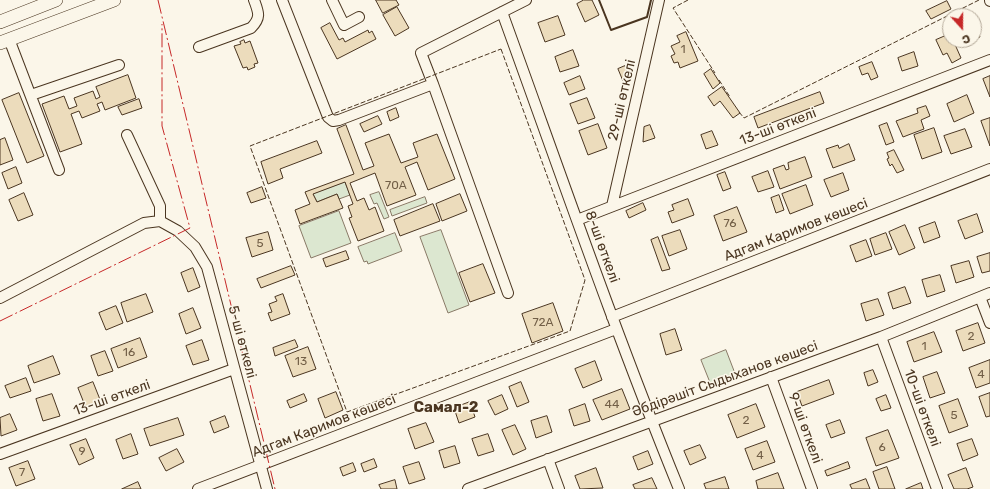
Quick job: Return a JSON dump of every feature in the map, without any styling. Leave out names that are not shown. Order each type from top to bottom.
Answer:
[{"type":"main road","points":[[0,22],[56,0]]},
{"type":"main road","points":[[4,41],[114,0]]},
{"type":"street","points":[[199,47],[251,28],[257,22],[258,12],[254,0]]},
{"type":"street","points":[[282,0],[328,117],[333,120],[339,120],[433,84]]},
{"type":"street","points":[[332,0],[344,25],[359,17]]},
{"type":"street","points":[[508,293],[421,53],[526,0]]},
{"type":"street","name":"29-ші өткелі","points":[[612,206],[659,0]]},
{"type":"street","name":"8-ші өткелі","points":[[502,12],[616,329],[679,489]]},
{"type":"street","points":[[4,41],[31,95],[59,170]]},
{"type":"street","name":"13-ші өткелі","points":[[577,220],[990,60]]},
{"type":"street","points":[[31,95],[119,65]]},
{"type":"street","points":[[0,298],[144,223],[160,221],[160,206],[128,135]]},
{"type":"street","name":"Адгам Каримов көшесі","points":[[612,318],[990,169]]},
{"type":"street","name":"5-ші өткелі","points":[[160,221],[178,231],[195,247],[207,267],[267,489]]},
{"type":"street","points":[[985,295],[990,323]]},
{"type":"street","name":"Әбдірәшіт Сыдыханов көшесі","points":[[468,489],[880,337],[985,295]]},
{"type":"street","name":"Адгам Каримов көшесі","points":[[198,489],[616,329]]},
{"type":"street","name":"10-ші өткелі","points":[[880,337],[936,489]]},
{"type":"street","name":"13-ші өткелі","points":[[0,454],[234,369]]},
{"type":"street","name":"9-ші өткелі","points":[[771,377],[812,489]]},
{"type":"street","points":[[548,459],[560,489]]},
{"type":"green space","points":[[345,182],[350,195],[339,199],[337,194],[317,202],[313,194]]},
{"type":"green space","points":[[379,192],[389,217],[384,219],[377,203],[374,204],[370,195]]},
{"type":"green space","points":[[425,197],[427,203],[392,216],[390,210]]},
{"type":"green space","points":[[339,211],[351,243],[311,258],[299,226]]},
{"type":"green space","points":[[441,230],[469,305],[448,313],[420,237]]},
{"type":"green space","points":[[395,233],[402,251],[368,264],[367,261],[364,262],[358,247]]},
{"type":"green space","points":[[726,350],[736,376],[711,385],[701,360]]},
{"type":"building","points":[[376,0],[396,0],[399,5],[383,13]]},
{"type":"building","points":[[584,0],[592,0],[599,15],[585,22],[577,4]]},
{"type":"building","points":[[947,1],[950,8],[942,8],[942,14],[931,19],[926,11]]},
{"type":"building","points":[[397,7],[409,28],[395,36],[383,15]]},
{"type":"building","points":[[558,16],[565,35],[545,42],[538,23]]},
{"type":"building","points":[[330,23],[339,40],[343,38],[345,42],[368,30],[369,33],[372,31],[376,39],[337,59],[321,28]]},
{"type":"building","points":[[686,32],[698,61],[680,68],[678,62],[674,63],[671,56],[675,54],[671,46],[680,42],[677,36]]},
{"type":"building","points":[[942,37],[942,48],[957,48],[961,58],[952,63],[947,53],[943,55],[936,40]]},
{"type":"building","points":[[244,40],[245,43],[250,41],[258,63],[254,64],[255,67],[248,70],[247,67],[243,68],[234,46],[241,44],[240,42]]},
{"type":"building","points":[[573,50],[579,66],[560,72],[555,57]]},
{"type":"building","points":[[914,52],[918,66],[902,71],[898,58]]},
{"type":"building","points":[[872,62],[878,77],[871,80],[868,73],[862,75],[859,67]]},
{"type":"building","points":[[625,66],[630,78],[623,81],[618,69]]},
{"type":"building","points":[[711,69],[720,83],[713,89],[704,74]]},
{"type":"building","points":[[128,75],[136,98],[105,110],[102,102],[97,104],[100,111],[82,118],[79,111],[71,114],[82,144],[60,152],[42,104],[64,96],[69,109],[77,106],[74,98],[93,91],[96,99],[100,97],[96,87]]},
{"type":"building","points":[[580,76],[585,89],[569,95],[564,83]]},
{"type":"building","points":[[990,76],[990,97],[983,79]]},
{"type":"building","points":[[722,87],[740,113],[733,118],[720,101],[714,106],[708,97]]},
{"type":"building","points":[[820,92],[824,103],[758,128],[754,117]]},
{"type":"building","points":[[19,93],[44,156],[27,163],[2,100]]},
{"type":"building","points":[[967,95],[974,113],[954,122],[947,104]]},
{"type":"building","points":[[587,98],[595,118],[578,124],[570,104]]},
{"type":"building","points":[[139,99],[142,108],[122,115],[118,107]]},
{"type":"building","points":[[926,106],[930,116],[921,120],[924,129],[903,137],[896,121],[918,113],[917,109]]},
{"type":"building","points":[[396,108],[399,117],[390,121],[387,112]]},
{"type":"building","points":[[378,116],[382,124],[364,132],[360,124]]},
{"type":"building","points":[[990,118],[990,146],[981,121]]},
{"type":"building","points":[[887,123],[894,142],[886,145],[879,126]]},
{"type":"building","points":[[598,124],[607,148],[588,155],[579,131]]},
{"type":"building","points":[[346,125],[363,170],[374,166],[365,143],[389,134],[401,163],[418,157],[413,143],[437,134],[455,179],[428,190],[417,162],[405,167],[416,195],[387,206],[375,173],[350,183],[357,201],[364,198],[369,210],[375,207],[384,231],[358,241],[349,218],[352,217],[348,206],[353,204],[345,182],[313,194],[317,202],[337,194],[343,208],[300,224],[295,210],[310,204],[305,192],[354,174],[337,129]]},
{"type":"building","points":[[650,125],[655,138],[643,142],[644,127]]},
{"type":"building","points":[[934,128],[942,152],[922,159],[914,135]]},
{"type":"building","points":[[965,129],[972,147],[951,154],[944,136]]},
{"type":"building","points":[[712,131],[718,145],[706,149],[701,135]]},
{"type":"building","points":[[5,138],[13,160],[0,165],[0,140]]},
{"type":"building","points":[[317,141],[322,153],[280,169],[283,178],[268,184],[261,162]]},
{"type":"building","points":[[849,144],[855,160],[833,168],[826,149],[838,145],[839,148]]},
{"type":"building","points":[[894,150],[904,170],[897,173],[892,164],[890,166],[887,159],[889,158],[887,153]]},
{"type":"building","points":[[805,157],[812,177],[780,189],[773,169],[784,165],[786,170],[789,169],[788,163]]},
{"type":"building","points":[[16,167],[22,183],[8,189],[2,173]]},
{"type":"building","points":[[768,171],[774,187],[758,192],[752,177]]},
{"type":"building","points":[[725,172],[731,188],[723,191],[717,175]]},
{"type":"building","points":[[843,173],[849,190],[831,197],[824,180]]},
{"type":"building","points":[[806,185],[813,205],[790,214],[782,194]]},
{"type":"building","points":[[262,187],[266,198],[251,203],[247,193]]},
{"type":"building","points":[[24,193],[33,215],[18,221],[9,200]]},
{"type":"building","points":[[460,194],[467,211],[442,221],[436,204]]},
{"type":"building","points":[[779,195],[784,210],[776,213],[771,198]]},
{"type":"building","points":[[688,199],[694,215],[672,223],[668,212],[674,210],[672,205]]},
{"type":"building","points":[[643,203],[646,210],[629,218],[626,211]]},
{"type":"building","points":[[433,204],[440,221],[400,236],[394,220]]},
{"type":"building","points":[[737,207],[747,232],[723,241],[714,216]]},
{"type":"building","points":[[977,214],[983,232],[965,239],[958,221]]},
{"type":"building","points":[[935,222],[940,237],[924,243],[919,228]]},
{"type":"building","points":[[905,225],[915,248],[899,255],[889,232]]},
{"type":"building","points":[[680,230],[687,249],[669,256],[662,236]]},
{"type":"building","points":[[268,232],[273,250],[252,257],[246,238]]},
{"type":"building","points":[[886,233],[892,249],[875,255],[870,239]]},
{"type":"building","points":[[658,237],[670,269],[662,271],[651,240]]},
{"type":"building","points":[[866,240],[872,256],[856,262],[850,246]]},
{"type":"building","points":[[346,251],[349,259],[326,267],[323,259]]},
{"type":"building","points":[[990,253],[990,271],[982,273],[977,257]]},
{"type":"building","points":[[969,261],[974,277],[956,283],[951,266]]},
{"type":"building","points":[[483,264],[495,293],[470,302],[459,273]]},
{"type":"building","points":[[291,266],[295,275],[261,288],[257,279]]},
{"type":"building","points":[[193,268],[200,287],[188,292],[181,273]]},
{"type":"building","points":[[940,275],[945,291],[927,297],[922,280]]},
{"type":"building","points":[[905,287],[911,303],[893,309],[888,293]]},
{"type":"building","points":[[146,294],[153,312],[127,322],[121,303]]},
{"type":"building","points":[[283,294],[290,314],[271,321],[268,313],[272,312],[269,304],[277,301],[275,297]]},
{"type":"building","points":[[878,299],[884,315],[866,321],[861,304]]},
{"type":"building","points":[[553,303],[563,331],[532,343],[522,314]]},
{"type":"building","points":[[116,306],[123,323],[106,330],[99,313]]},
{"type":"building","points":[[193,308],[201,328],[186,334],[179,314]]},
{"type":"building","points":[[978,323],[985,343],[963,351],[956,331]]},
{"type":"building","points":[[675,329],[682,350],[666,355],[660,334]]},
{"type":"building","points":[[934,332],[942,352],[914,362],[907,342]]},
{"type":"building","points":[[140,338],[147,357],[118,368],[111,349]]},
{"type":"building","points":[[202,340],[209,360],[193,365],[186,346]]},
{"type":"building","points":[[295,340],[298,347],[275,356],[273,348]]},
{"type":"building","points":[[308,347],[316,369],[293,377],[285,356]]},
{"type":"building","points":[[105,351],[113,371],[98,376],[91,356]]},
{"type":"building","points":[[53,356],[60,374],[34,383],[28,366]]},
{"type":"building","points":[[990,360],[990,383],[976,388],[969,368]]},
{"type":"building","points":[[595,361],[602,380],[583,388],[575,369]]},
{"type":"building","points":[[873,370],[878,382],[868,386],[864,373]]},
{"type":"building","points":[[937,372],[945,393],[930,398],[923,377]]},
{"type":"building","points":[[26,378],[31,391],[10,398],[5,386]]},
{"type":"building","points":[[829,380],[834,394],[802,406],[797,392]]},
{"type":"building","points":[[93,382],[101,402],[86,408],[78,388]]},
{"type":"building","points":[[521,382],[529,402],[517,407],[509,387]]},
{"type":"building","points":[[622,389],[630,409],[602,420],[593,400]]},
{"type":"building","points":[[336,392],[343,410],[325,418],[318,399]]},
{"type":"building","points":[[990,393],[990,416],[986,417],[979,397]]},
{"type":"building","points":[[52,394],[60,416],[43,421],[36,399]]},
{"type":"building","points":[[304,394],[307,401],[290,408],[287,401]]},
{"type":"building","points":[[502,395],[508,409],[495,415],[488,401]]},
{"type":"building","points":[[886,395],[891,408],[881,411],[876,399]]},
{"type":"building","points":[[958,399],[968,426],[949,433],[939,406]]},
{"type":"building","points":[[470,402],[475,417],[459,423],[454,408]]},
{"type":"building","points":[[585,404],[590,421],[574,426],[569,410]]},
{"type":"building","points":[[756,404],[765,427],[737,438],[728,415]]},
{"type":"building","points":[[10,414],[17,430],[1,436],[0,418]]},
{"type":"building","points":[[225,416],[229,427],[214,433],[210,422]]},
{"type":"building","points":[[547,416],[552,432],[536,438],[531,421]]},
{"type":"building","points":[[178,418],[184,435],[150,446],[144,429]]},
{"type":"building","points":[[840,420],[845,433],[831,438],[826,425]]},
{"type":"building","points":[[426,423],[434,442],[415,449],[408,429]]},
{"type":"building","points":[[515,425],[526,449],[513,455],[502,430]]},
{"type":"building","points":[[888,430],[899,458],[876,466],[866,438]]},
{"type":"building","points":[[131,434],[138,454],[123,459],[116,440]]},
{"type":"building","points":[[488,434],[494,451],[478,456],[472,439]]},
{"type":"building","points":[[86,439],[94,458],[79,465],[70,445]]},
{"type":"building","points":[[972,439],[978,455],[963,461],[957,444]]},
{"type":"building","points":[[767,441],[775,462],[753,470],[745,449]]},
{"type":"building","points":[[700,445],[706,458],[690,465],[684,451]]},
{"type":"building","points":[[455,446],[460,463],[444,468],[439,451]]},
{"type":"building","points":[[177,449],[184,462],[166,471],[159,458]]},
{"type":"building","points":[[648,451],[653,464],[638,470],[633,457]]},
{"type":"building","points":[[374,459],[377,467],[364,472],[361,464]]},
{"type":"building","points":[[28,461],[35,479],[16,486],[9,468]]},
{"type":"building","points":[[419,462],[425,479],[409,484],[403,467]]},
{"type":"building","points":[[848,462],[850,468],[827,476],[825,471]]},
{"type":"building","points":[[353,463],[356,471],[343,476],[340,468]]},
{"type":"building","points":[[887,467],[895,489],[879,489],[873,472]]},
{"type":"building","points":[[596,468],[603,488],[580,489],[575,476]]},
{"type":"building","points":[[966,468],[973,487],[967,489],[954,489],[948,475]]},
{"type":"building","points":[[778,473],[784,489],[758,489],[756,481]]},
{"type":"building","points":[[725,477],[729,489],[706,489],[704,484]]},
{"type":"building","points":[[652,478],[657,489],[635,489],[633,485]]},
{"type":"building","points":[[866,479],[870,489],[852,489],[850,485]]},
{"type":"building","points":[[395,480],[397,489],[381,489],[379,485]]},
{"type":"building","points":[[138,482],[141,489],[122,489]]},
{"type":"building","points":[[921,483],[923,489],[906,489]]},
{"type":"fence","points":[[688,0],[673,8],[715,73]]},
{"type":"fence","points":[[739,112],[744,118],[979,0]]},
{"type":"fence","points":[[501,49],[585,280],[570,331],[347,412],[250,146],[501,49]]},
{"type":"fence","points":[[719,80],[730,97]]},
{"type":"wall","points":[[599,0],[611,30],[647,17],[651,0]]},
{"type":"power","points":[[158,0],[275,489]]},
{"type":"power","points":[[0,321],[190,228],[162,126],[162,24]]},
{"type":"district","name":"Самал-2","points":[[446,408]]}]
